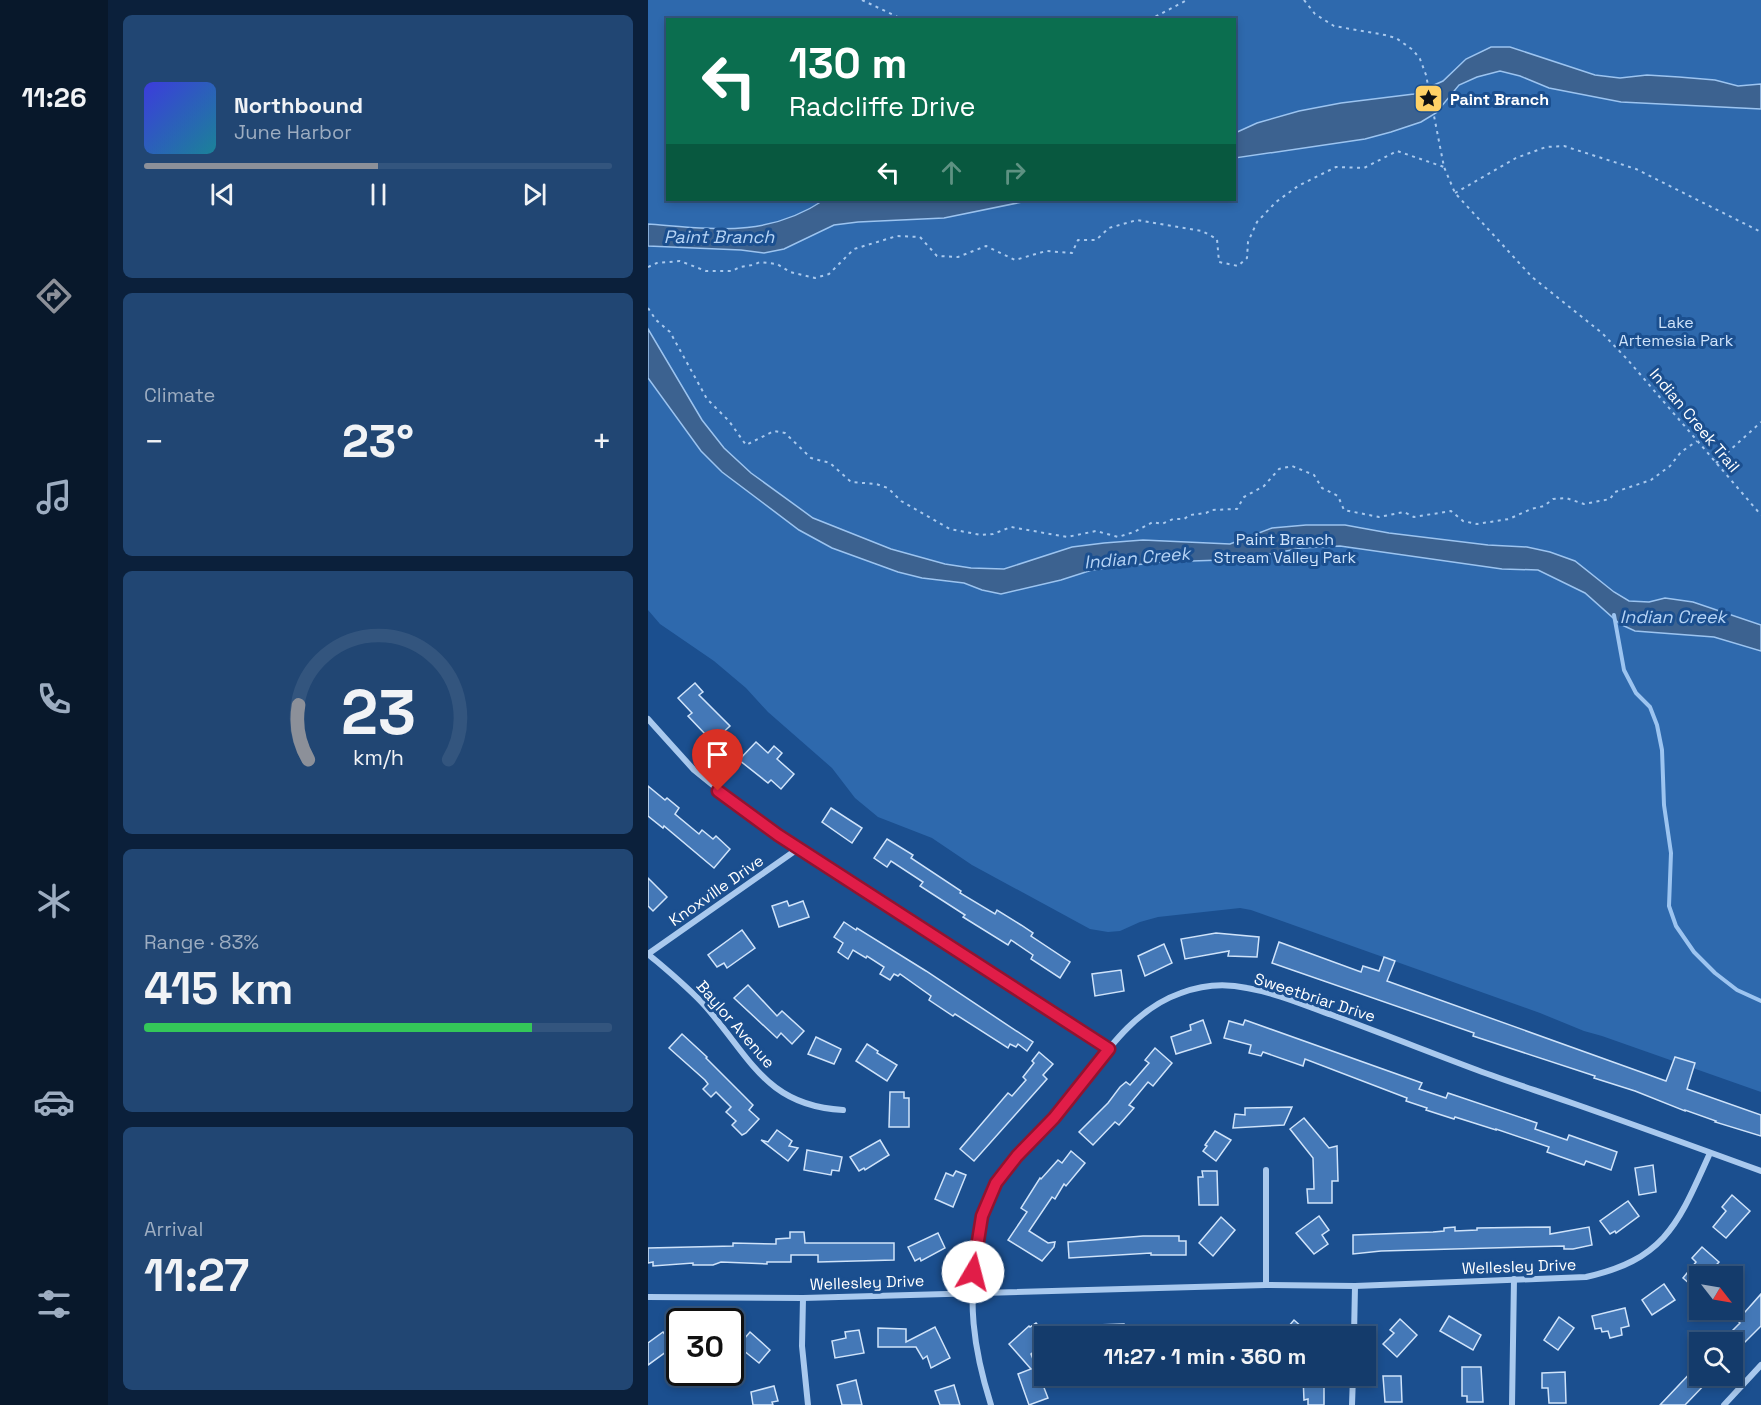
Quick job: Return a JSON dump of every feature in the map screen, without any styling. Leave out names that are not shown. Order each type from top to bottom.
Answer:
[{"type":"street","points":[[648,719],[694,770],[750,816],[1109,1049]]},
{"type":"street","name":"Knoxville Drive","points":[[648,954],[799,848]]},
{"type":"street","name":"Baylor Avenue","points":[[648,954],[686,986],[746,1060],[777,1090],[810,1106],[843,1110]]},
{"type":"street","name":"Sweetbriar Drive","points":[[991,1405],[978,1359],[971,1292],[982,1216],[996,1183],[1132,1025],[1164,1000],[1198,988],[1229,985],[1269,993],[1398,1039],[1481,1072],[1761,1171]]},
{"type":"street","name":"Wellesley Drive","points":[[648,1297],[803,1298],[1266,1285],[1355,1286],[1586,1277],[1618,1268],[1647,1252],[1671,1230],[1683,1213],[1710,1153]]},
{"type":"street","points":[[1266,1170],[1266,1285]]},
{"type":"street","points":[[1512,1405],[1514,1279]]},
{"type":"street","points":[[1354,1326],[1355,1286]]},
{"type":"street","points":[[803,1298],[802,1347],[808,1405]]},
{"type":"street","points":[[1724,1405],[1761,1365]]},
{"type":"street","points":[[1352,1405],[1353,1386]]},
{"type":"path","points":[[862,0],[900,18]]},
{"type":"path","points":[[1153,18],[1187,0]]},
{"type":"path","name":"Indian Creek Trail","points":[[1304,0],[1315,14],[1334,26],[1385,35],[1404,43],[1413,50],[1420,59],[1426,75],[1444,167],[1455,193],[1532,277],[1602,333],[1628,359],[1761,515]]},
{"type":"path","points":[[1455,193],[1516,158],[1546,147],[1564,146],[1644,172],[1761,232]]},
{"type":"path","points":[[648,267],[657,263],[680,261],[706,271],[732,272],[740,267],[760,262],[777,264],[790,272],[816,278],[829,274],[854,249],[897,236],[920,237],[937,256],[958,257],[986,246],[1015,260],[1046,251],[1072,253],[1078,240],[1096,240],[1109,228],[1137,220],[1202,231],[1217,239],[1219,261],[1238,266],[1247,258],[1248,242],[1257,222],[1276,201],[1336,167],[1364,168],[1397,151],[1444,167]]},
{"type":"path","points":[[648,308],[656,320],[670,332],[707,399],[729,421],[746,445],[774,431],[785,433],[811,458],[830,463],[851,482],[876,484],[888,488],[901,501],[950,530],[981,535],[993,534],[1011,527],[1067,537],[1096,531],[1118,537],[1153,522],[1162,524],[1173,519],[1184,519],[1190,515],[1212,510],[1237,509],[1244,497],[1264,486],[1279,469],[1292,466],[1314,475],[1322,488],[1338,496],[1344,510],[1379,517],[1404,512],[1414,517],[1451,511],[1463,522],[1477,524],[1509,519],[1532,508],[1544,506],[1553,499],[1566,498],[1584,504],[1610,499],[1615,492],[1651,480],[1670,466],[1681,452],[1697,441]]},
{"type":"path","points":[[1716,463],[1761,422]]},
{"type":"green space","name":"Paint Branch Stream Valley Park","points":[[648,0],[1761,0],[1761,1092],[1584,1031],[1540,1013],[1251,910],[1240,908],[1158,917],[1120,931],[1090,929],[972,865],[932,838],[878,817],[855,798],[832,768],[768,712],[746,688],[714,661],[660,624],[648,610]]},
{"type":"water","points":[[1491,47],[1510,47],[1595,75],[1620,78],[1647,75],[1679,77],[1715,80],[1738,86],[1761,84],[1761,109],[1621,102],[1549,88],[1520,76],[1500,71],[1459,85],[1436,113],[1421,122],[1391,132],[1365,139],[1236,158],[1236,133],[1257,123],[1299,111],[1341,103],[1414,94],[1443,81],[1466,59]]},
{"type":"water","points":[[822,201],[1027,201],[944,218],[834,225],[784,249],[764,253],[648,246],[648,224],[717,229],[739,228],[760,226],[803,212]]},
{"type":"water","name":"Indian Creek","points":[[648,329],[702,420],[724,448],[751,473],[813,518],[891,549],[945,564],[1004,569],[1072,547],[1143,540],[1230,544],[1272,528],[1345,525],[1389,533],[1488,545],[1527,547],[1550,552],[1575,561],[1629,601],[1649,602],[1665,598],[1693,602],[1761,625],[1761,651],[1714,637],[1635,631],[1620,624],[1585,593],[1538,570],[1502,569],[1340,546],[1302,548],[1223,560],[1160,562],[1092,570],[1001,594],[964,583],[922,578],[898,572],[832,548],[799,530],[722,472],[701,451],[648,378]]},
{"type":"building","points":[[695,683],[703,692],[699,695],[730,726],[715,740],[710,734],[707,736],[688,716],[692,713],[678,698]]},
{"type":"building","points":[[756,742],[768,753],[774,746],[782,753],[777,759],[794,774],[781,789],[771,780],[768,783],[739,760]]},
{"type":"building","points":[[648,786],[679,808],[675,814],[699,834],[702,830],[713,839],[716,836],[730,849],[714,868],[664,826],[663,828],[648,816]]},
{"type":"building","points":[[831,808],[862,828],[852,843],[822,822]]},
{"type":"building","points":[[887,839],[913,855],[911,858],[961,891],[960,893],[995,914],[997,910],[1021,925],[1033,933],[1031,936],[1070,962],[1060,978],[1031,959],[1033,955],[1011,940],[1008,945],[963,917],[965,915],[920,886],[923,882],[891,861],[887,867],[874,858]]},
{"type":"building","points":[[648,878],[667,897],[653,911],[648,906]]},
{"type":"building","points":[[787,901],[789,906],[803,901],[809,917],[779,927],[772,906]]},
{"type":"building","points":[[844,922],[926,971],[1033,1042],[1027,1051],[1018,1044],[1016,1047],[1010,1044],[1008,1048],[955,1014],[953,1016],[929,1000],[931,996],[900,974],[898,976],[894,974],[890,980],[880,974],[884,967],[867,956],[866,958],[853,950],[848,959],[838,952],[843,943],[834,937]]},
{"type":"building","points":[[742,930],[755,948],[727,968],[724,963],[717,967],[708,955]]},
{"type":"building","points":[[1216,933],[1259,937],[1257,957],[1228,956],[1229,951],[1185,959],[1181,939]]},
{"type":"building","points":[[1279,942],[1361,972],[1363,966],[1379,971],[1384,957],[1395,961],[1387,981],[1666,1081],[1675,1057],[1695,1063],[1687,1089],[1761,1115],[1761,1136],[1715,1122],[1594,1078],[1595,1076],[1473,1036],[1474,1033],[1272,963]]},
{"type":"building","points":[[1164,944],[1172,963],[1145,976],[1138,956]]},
{"type":"building","points":[[1121,970],[1124,991],[1095,996],[1092,974]]},
{"type":"building","points":[[748,985],[777,1016],[782,1011],[804,1031],[792,1044],[781,1033],[777,1038],[734,998]]},
{"type":"building","points":[[1203,1020],[1211,1043],[1176,1054],[1171,1037],[1191,1030],[1190,1025]]},
{"type":"building","points":[[1245,1020],[1422,1083],[1419,1089],[1446,1098],[1448,1093],[1537,1123],[1535,1129],[1567,1140],[1569,1135],[1617,1152],[1611,1170],[1586,1161],[1584,1165],[1547,1152],[1549,1147],[1496,1129],[1426,1110],[1427,1108],[1406,1101],[1407,1098],[1305,1059],[1303,1066],[1263,1052],[1261,1056],[1249,1053],[1251,1045],[1224,1038],[1229,1021],[1243,1025]]},
{"type":"building","points":[[682,1034],[753,1105],[749,1110],[759,1119],[746,1133],[742,1135],[732,1125],[736,1121],[726,1112],[731,1107],[716,1092],[711,1097],[703,1089],[708,1084],[705,1080],[669,1048]]},
{"type":"building","points":[[816,1037],[841,1049],[834,1064],[808,1054]]},
{"type":"building","points":[[867,1044],[897,1065],[887,1081],[856,1061]]},
{"type":"building","points":[[1155,1048],[1172,1063],[1153,1086],[1148,1082],[1129,1105],[1134,1108],[1119,1125],[1115,1122],[1093,1145],[1079,1132],[1108,1103],[1120,1087],[1126,1082],[1130,1085],[1149,1063],[1145,1060]]},
{"type":"building","points":[[1039,1052],[1053,1064],[1043,1075],[1047,1079],[974,1161],[960,1149],[1008,1093],[1012,1096],[1026,1080],[1023,1077]]},
{"type":"building","points":[[890,1092],[904,1092],[904,1098],[909,1098],[909,1127],[889,1127]]},
{"type":"building","points":[[1292,1107],[1284,1125],[1233,1128],[1235,1114],[1245,1115],[1245,1108]]},
{"type":"building","points":[[1304,1118],[1329,1148],[1337,1146],[1338,1181],[1332,1181],[1332,1203],[1308,1203],[1307,1189],[1314,1189],[1313,1158],[1290,1129]]},
{"type":"building","points":[[777,1130],[792,1141],[789,1146],[798,1148],[788,1161],[761,1140],[768,1142]]},
{"type":"building","points":[[1215,1131],[1231,1140],[1216,1161],[1203,1151]]},
{"type":"building","points":[[880,1140],[889,1155],[865,1170],[864,1168],[859,1171],[850,1157]]},
{"type":"building","points":[[807,1150],[842,1157],[839,1171],[832,1170],[831,1175],[804,1170]]},
{"type":"building","points":[[1071,1151],[1085,1163],[1066,1186],[1064,1184],[1055,1199],[1052,1197],[1029,1231],[1048,1243],[1055,1242],[1054,1247],[1042,1261],[1008,1240],[1027,1212],[1021,1208],[1040,1178],[1058,1160],[1062,1163]]},
{"type":"building","points":[[1653,1165],[1656,1192],[1639,1195],[1635,1168]]},
{"type":"building","points":[[956,1171],[966,1175],[953,1207],[935,1199],[946,1173],[953,1176]]},
{"type":"building","points":[[1202,1171],[1217,1171],[1218,1205],[1199,1205],[1198,1177],[1203,1177]]},
{"type":"building","points":[[1732,1195],[1750,1211],[1726,1238],[1713,1227],[1726,1211],[1722,1207]]},
{"type":"building","points":[[1628,1201],[1639,1216],[1616,1233],[1615,1231],[1610,1234],[1600,1221]]},
{"type":"building","points":[[1319,1216],[1329,1230],[1322,1235],[1328,1244],[1314,1254],[1296,1233]]},
{"type":"building","points":[[1221,1217],[1235,1230],[1213,1256],[1199,1243]]},
{"type":"building","points":[[1455,1227],[1455,1231],[1477,1230],[1477,1228],[1550,1227],[1550,1234],[1589,1227],[1592,1245],[1573,1249],[1564,1249],[1564,1246],[1381,1251],[1353,1254],[1353,1235],[1433,1232]]},
{"type":"building","points":[[790,1232],[804,1232],[805,1243],[894,1243],[894,1260],[818,1262],[818,1255],[791,1255],[791,1262],[767,1262],[767,1264],[721,1262],[713,1265],[693,1265],[693,1263],[653,1266],[653,1262],[648,1263],[648,1248],[733,1246],[733,1243],[776,1244],[776,1239],[790,1238]]},
{"type":"building","points":[[938,1233],[945,1248],[921,1261],[920,1258],[915,1261],[908,1247]]},
{"type":"building","points":[[1143,1236],[1179,1236],[1179,1241],[1186,1241],[1186,1255],[1151,1255],[1151,1253],[1069,1258],[1068,1242]]},
{"type":"building","points":[[1702,1247],[1719,1262],[1715,1266],[1693,1266],[1696,1262],[1692,1258]]},
{"type":"building","points":[[1689,1271],[1689,1283],[1683,1278]]},
{"type":"building","points":[[1664,1284],[1675,1300],[1652,1315],[1642,1300]]},
{"type":"building","points":[[1761,1294],[1761,1326],[1743,1344],[1743,1332],[1731,1332],[1740,1323],[1737,1320],[1743,1320],[1743,1310],[1745,1312]]},
{"type":"building","points":[[1625,1308],[1629,1326],[1621,1328],[1622,1335],[1610,1338],[1608,1331],[1602,1332],[1601,1328],[1595,1329],[1592,1316]]},
{"type":"building","points":[[1449,1316],[1481,1335],[1473,1350],[1440,1331]]},
{"type":"building","points":[[1559,1317],[1574,1328],[1558,1350],[1544,1340]]},
{"type":"building","points":[[1400,1319],[1417,1335],[1397,1357],[1383,1344],[1394,1333],[1390,1330]]},
{"type":"building","points":[[1294,1320],[1301,1326],[1289,1326]]},
{"type":"building","points":[[1036,1323],[1038,1326],[1034,1326],[1034,1352],[1031,1354],[1034,1362],[1034,1386],[1043,1386],[1048,1398],[1029,1405],[1018,1374],[1031,1369],[1009,1344]]},
{"type":"building","points":[[1124,1324],[1124,1326],[1066,1326]]},
{"type":"building","points":[[935,1327],[950,1358],[931,1368],[927,1356],[923,1359],[916,1347],[878,1347],[878,1328],[906,1329],[906,1342]]},
{"type":"building","points":[[859,1330],[864,1353],[835,1358],[832,1341],[846,1338],[845,1332]]},
{"type":"building","points":[[663,1332],[666,1336],[666,1352],[648,1365],[648,1343]]},
{"type":"building","points":[[750,1332],[770,1350],[759,1363],[744,1351],[744,1339]]},
{"type":"building","points":[[1462,1367],[1481,1367],[1483,1402],[1467,1402],[1467,1396],[1462,1396]]},
{"type":"building","points":[[1565,1372],[1566,1403],[1549,1403],[1548,1388],[1542,1388],[1542,1373]]},
{"type":"building","points":[[1689,1374],[1689,1386],[1703,1386],[1685,1405],[1660,1405]]},
{"type":"building","points":[[1383,1376],[1401,1376],[1402,1402],[1385,1402]]},
{"type":"building","points":[[856,1380],[862,1405],[842,1405],[837,1385]]},
{"type":"building","points":[[954,1385],[960,1405],[940,1405],[935,1391]]},
{"type":"building","points":[[774,1386],[778,1401],[772,1402],[773,1405],[753,1405],[751,1392]]},
{"type":"building","points":[[1303,1386],[1324,1386],[1324,1405],[1308,1405],[1308,1399],[1304,1400]]},
{"type":"waterway","points":[[1614,615],[1624,670],[1636,693],[1650,707],[1657,725],[1662,750],[1664,805],[1671,853],[1669,906],[1676,926],[1694,952],[1715,973],[1737,990],[1761,1001]]},
{"type":"place","name":"Paint Branch","points":[[1429,99]]},
{"type":"route","points":[[718,791],[778,835],[1109,1049],[1054,1118],[1017,1156],[996,1183],[982,1216],[973,1272]]},
{"type":"park label","name":"Lake Artemesia Park","points":[[1676,331]]}]
